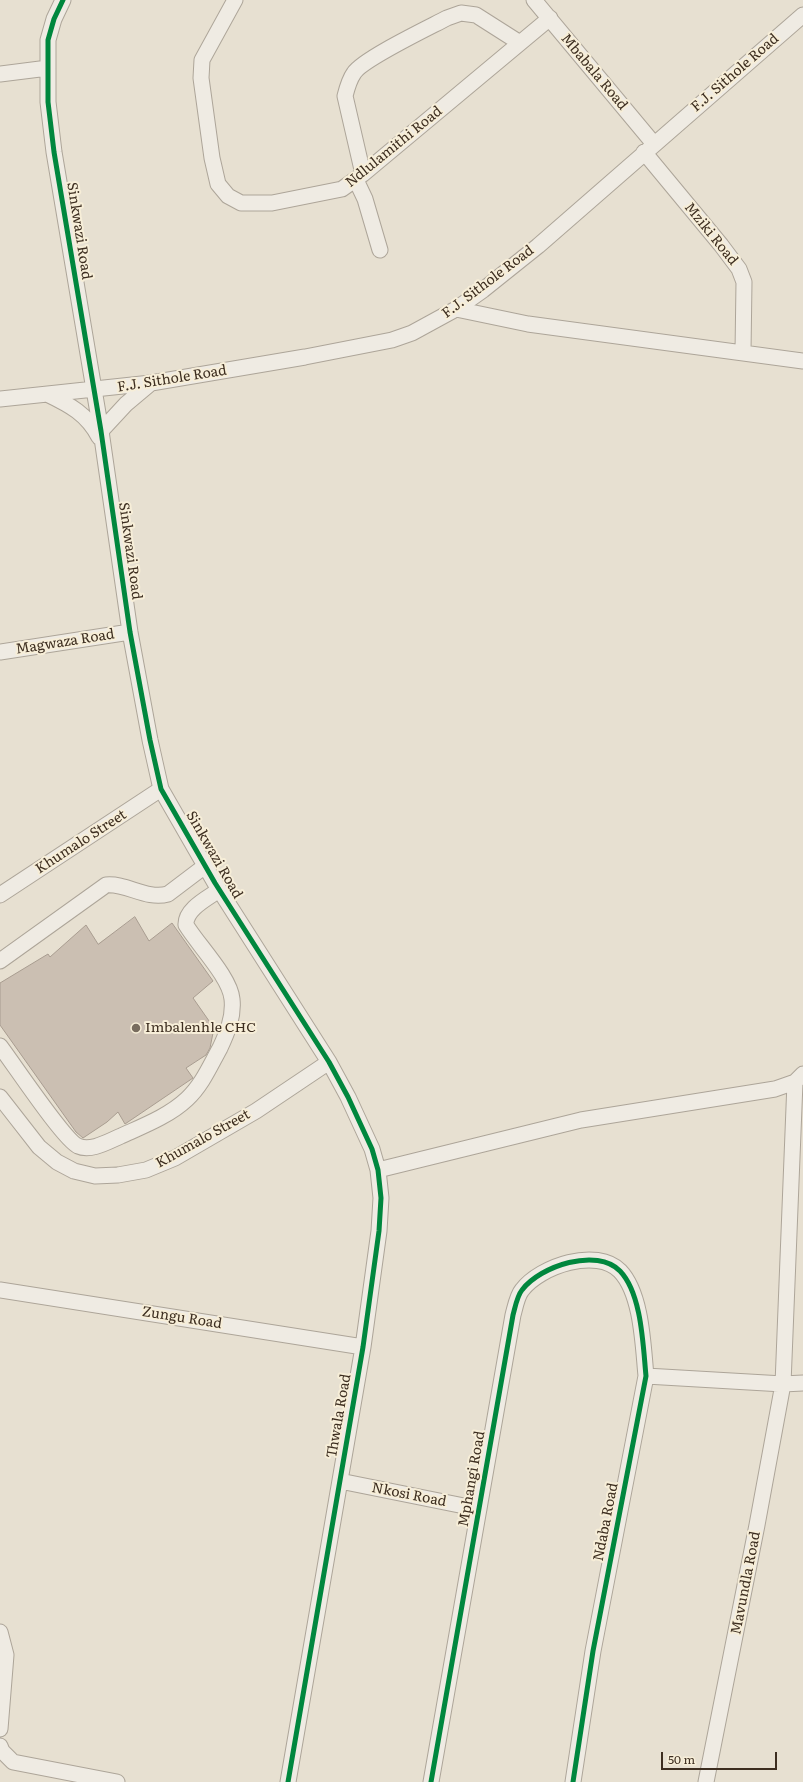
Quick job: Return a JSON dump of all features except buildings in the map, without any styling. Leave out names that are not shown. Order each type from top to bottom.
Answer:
[{"type":"street","name":"Sinkwazi Road","points":[[63,0],[54,19],[48,40],[48,102],[54,152],[102,437],[130,632],[150,740],[161,789],[219,890],[329,1062]]},
{"type":"street","name":"Ndlulamithi Road","points":[[235,0],[202,60],[201,78],[212,158],[218,184],[228,196],[241,203],[272,203],[342,189],[360,177],[550,18]]},
{"type":"street","name":"Mbabala Road","points":[[534,0],[550,18],[649,148]]},
{"type":"street","points":[[380,250],[360,177],[345,96],[348,84],[354,72],[367,61],[447,18],[461,13],[476,15],[520,43]]},
{"type":"street","name":"F.J. Sithole Road","points":[[0,400],[151,383],[305,357],[392,340],[412,333],[456,309],[483,290],[538,246],[803,14]]},
{"type":"street","points":[[0,74],[48,68]]},
{"type":"street","name":"Mziki Road","points":[[649,148],[739,269],[744,282],[743,352]]},
{"type":"street","points":[[456,309],[528,324],[803,361]]},
{"type":"street","points":[[47,394],[83,415],[102,437],[126,404],[151,383]]},
{"type":"street","name":"Magwaza Road","points":[[0,652],[130,632]]},
{"type":"street","name":"Khumalo Street","points":[[0,895],[161,789]]},
{"type":"street","points":[[0,961],[106,885],[119,886],[151,896],[162,896],[168,894],[206,866]]},
{"type":"street","points":[[0,1046],[70,1142],[77,1146],[90,1147],[103,1144],[164,1116],[177,1107],[195,1090],[208,1071],[227,1034],[231,1020],[232,998],[228,988],[218,970],[186,925],[186,920],[191,912],[219,890]]},
{"type":"street","name":"Khumalo Street","points":[[0,1097],[39,1147],[58,1162],[74,1171],[95,1176],[118,1175],[146,1170],[175,1158],[256,1110],[329,1062]]},
{"type":"street","name":"Thwala Road","points":[[288,1782],[363,1347],[379,1230],[381,1198],[378,1170],[372,1149],[329,1062]]},
{"type":"street","points":[[378,1170],[581,1120],[775,1089],[799,1078]]},
{"type":"street","name":"Mavundla Road","points":[[706,1782],[758,1525],[783,1384],[799,1078]]},
{"type":"street","name":"Mphangi Road","points":[[431,1782],[513,1316],[520,1291],[532,1278],[548,1269],[565,1263],[589,1260],[607,1263],[620,1271]]},
{"type":"street","name":"Ndaba Road","points":[[573,1782],[593,1651],[646,1376],[643,1343],[636,1301],[628,1283],[620,1271]]},
{"type":"street","name":"Zungu Road","points":[[0,1290],[363,1347]]},
{"type":"street","points":[[646,1376],[783,1384],[803,1383]]},
{"type":"street","name":"Nkosi Road","points":[[340,1480],[479,1509]]},
{"type":"street","points":[[0,1632],[6,1655],[0,1729]]},
{"type":"street","points":[[0,1746],[2,1751],[13,1762],[117,1782]]},
{"type":"cycle path","points":[[63,0],[54,19],[48,40],[48,102],[54,152],[101,431],[130,632],[150,740],[161,789],[215,883],[329,1062],[348,1097],[372,1149],[378,1170],[381,1198],[379,1231],[363,1347],[288,1782]]},
{"type":"cycle path","points":[[431,1782],[516,1302],[522,1290],[530,1281],[555,1267],[569,1262],[598,1260],[610,1264],[620,1271],[633,1293],[640,1321],[646,1376],[593,1651],[573,1782]]},
{"type":"place","name":"Imbalenhle CHC","points":[[136,1028]]}]
